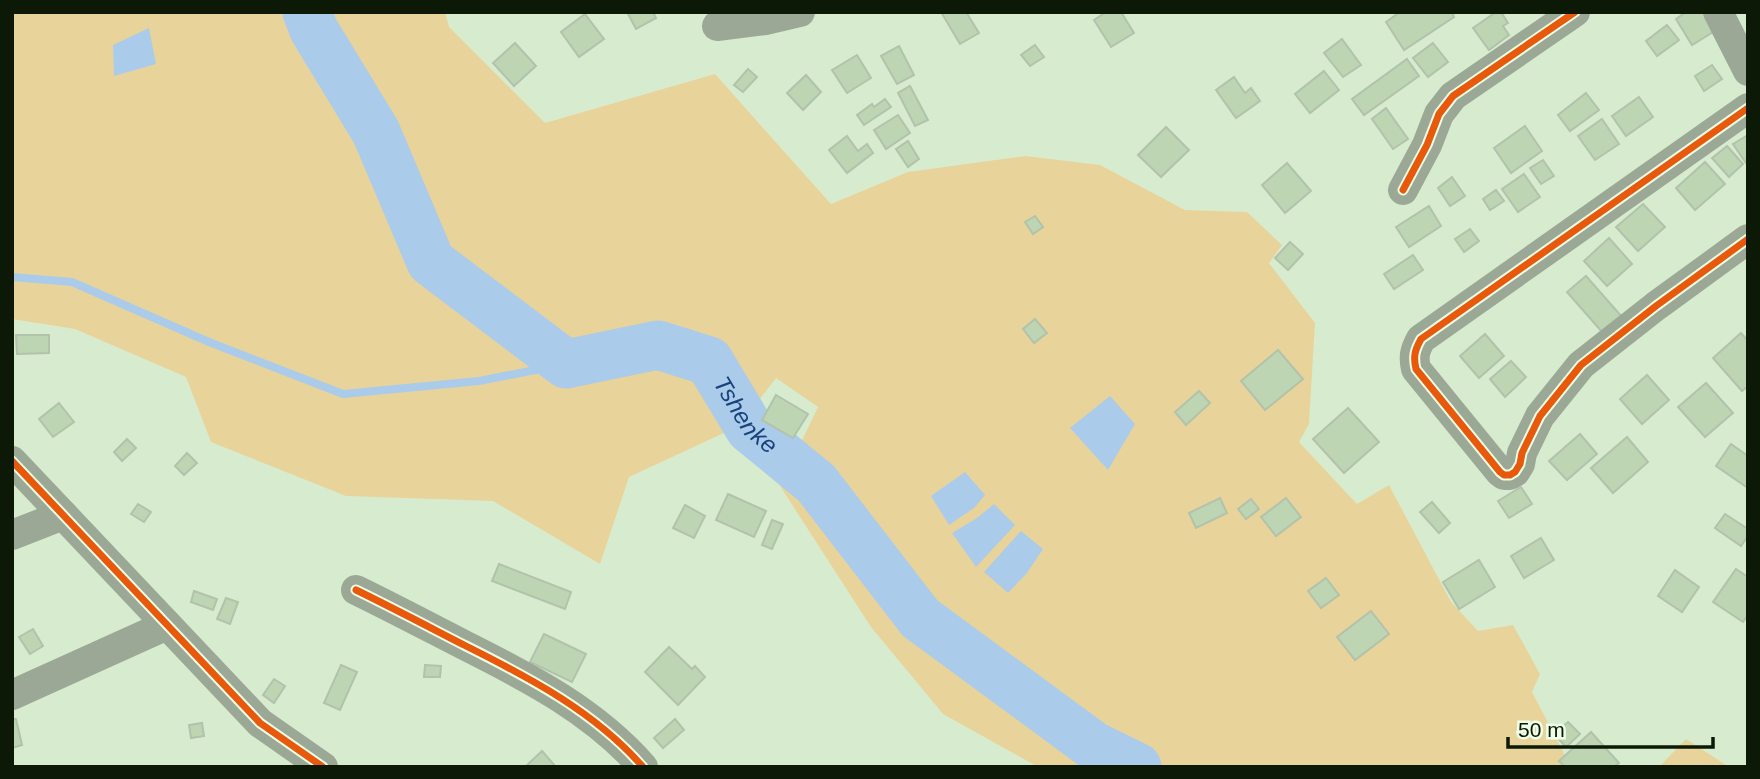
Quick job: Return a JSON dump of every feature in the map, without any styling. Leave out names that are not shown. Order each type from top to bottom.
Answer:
[{"type":"street","points":[[717,26],[766,20],[800,12]]},
{"type":"street","points":[[1403,190],[1427,145],[1439,114],[1452,96],[1575,12]]},
{"type":"street","points":[[1718,12],[1748,71]]},
{"type":"street","points":[[1748,108],[1421,339],[1415,349],[1416,369],[1500,472],[1510,475],[1520,464],[1522,453],[1540,416],[1581,365],[1748,239]]},
{"type":"street","points":[[12,461],[260,723],[305,763]]},
{"type":"street","points":[[12,535],[63,515]]},
{"type":"street","points":[[356,590],[550,691],[602,728],[643,767]]},
{"type":"street","points":[[12,695],[167,625]]},
{"type":"shaded area","points":[[12,12],[445,12],[449,27],[545,123],[715,74],[831,204],[908,172],[1025,156],[1100,165],[1185,210],[1247,212],[1282,245],[1269,263],[1315,323],[1309,424],[1299,442],[1357,504],[1389,485],[1451,602],[1478,631],[1513,625],[1540,674],[1532,692],[1571,767],[1038,767],[943,714],[871,627],[780,486],[818,407],[776,378],[739,426],[629,477],[600,564],[493,501],[346,496],[211,442],[186,377],[75,329],[12,319]]},
{"type":"shaded area","points":[[1686,739],[1729,767],[1659,767]]},
{"type":"water","points":[[149,28],[156,64],[114,76],[113,45]]},
{"type":"water","points":[[1110,396],[1135,424],[1108,470],[1070,428]]},
{"type":"water","points":[[965,472],[985,495],[974,508],[949,525],[931,496]]},
{"type":"water","points":[[994,504],[1015,525],[976,567],[952,533]]},
{"type":"water","points":[[1021,531],[1043,549],[1027,573],[1008,593],[984,572]]},
{"type":"building","points":[[627,12],[653,12],[656,18],[636,29]]},
{"type":"building","points":[[941,12],[966,12],[979,33],[960,44]]},
{"type":"building","points":[[1106,12],[1121,12],[1134,33],[1111,47],[1094,20]]},
{"type":"building","points":[[1400,12],[1452,12],[1454,17],[1404,50],[1386,22]]},
{"type":"building","points":[[1496,12],[1501,12],[1508,23],[1503,26],[1509,35],[1489,50],[1473,28]]},
{"type":"building","points":[[1686,12],[1707,12],[1718,29],[1692,45],[1676,19]]},
{"type":"building","points":[[585,14],[604,39],[579,57],[561,32]]},
{"type":"building","points":[[1667,25],[1679,40],[1657,56],[1646,41]]},
{"type":"building","points":[[1342,39],[1361,65],[1343,77],[1324,53]]},
{"type":"building","points":[[515,43],[536,66],[514,86],[493,63]]},
{"type":"building","points":[[1433,43],[1448,62],[1428,77],[1413,58]]},
{"type":"building","points":[[1035,45],[1044,57],[1030,66],[1021,55]]},
{"type":"building","points":[[899,46],[914,75],[897,84],[881,56]]},
{"type":"building","points":[[857,55],[871,78],[847,93],[832,70]]},
{"type":"building","points":[[1407,59],[1419,76],[1364,115],[1352,99]]},
{"type":"building","points":[[1712,65],[1722,79],[1704,91],[1695,76]]},
{"type":"building","points":[[748,69],[757,77],[743,92],[734,85]]},
{"type":"building","points":[[1324,71],[1339,90],[1310,113],[1295,94]]},
{"type":"building","points":[[806,75],[821,92],[803,110],[787,93]]},
{"type":"building","points":[[1234,77],[1245,93],[1251,88],[1260,101],[1236,118],[1216,90]]},
{"type":"building","points":[[910,86],[928,120],[915,126],[898,93]]},
{"type":"building","points":[[1586,93],[1599,110],[1570,131],[1558,115]]},
{"type":"building","points":[[1639,97],[1653,117],[1626,136],[1612,116]]},
{"type":"building","points":[[885,99],[891,107],[864,125],[857,115],[872,104],[874,107]]},
{"type":"building","points":[[1386,108],[1408,139],[1393,149],[1372,119]]},
{"type":"building","points":[[898,115],[910,133],[886,149],[874,130]]},
{"type":"building","points":[[1602,119],[1619,144],[1595,160],[1578,136]]},
{"type":"building","points":[[1525,126],[1542,151],[1511,173],[1494,148]]},
{"type":"building","points":[[1166,127],[1189,150],[1161,177],[1138,155]]},
{"type":"building","points":[[1748,135],[1748,166],[1733,144]]},
{"type":"building","points":[[847,136],[858,151],[867,144],[873,153],[847,173],[829,150]]},
{"type":"building","points":[[908,141],[919,159],[908,167],[896,149]]},
{"type":"building","points":[[1727,146],[1743,164],[1729,177],[1712,158]]},
{"type":"building","points":[[1543,160],[1554,176],[1541,184],[1530,168]]},
{"type":"building","points":[[1705,162],[1725,184],[1695,210],[1676,188]]},
{"type":"building","points":[[1287,163],[1311,191],[1285,213],[1262,185]]},
{"type":"building","points":[[1524,174],[1540,197],[1518,212],[1502,189]]},
{"type":"building","points":[[1452,177],[1465,196],[1450,206],[1438,188]]},
{"type":"building","points":[[1496,190],[1504,201],[1490,210],[1483,199]]},
{"type":"building","points":[[1643,204],[1665,227],[1638,251],[1616,227]]},
{"type":"building","points":[[1429,206],[1441,226],[1409,247],[1396,227]]},
{"type":"building","points":[[1035,216],[1043,227],[1033,234],[1025,222]]},
{"type":"building","points":[[1470,229],[1479,241],[1464,252],[1455,239]]},
{"type":"building","points":[[1609,238],[1632,264],[1607,286],[1584,261]]},
{"type":"building","points":[[1290,242],[1303,254],[1288,270],[1275,258]]},
{"type":"building","points":[[1413,255],[1423,270],[1394,289],[1384,274]]},
{"type":"building","points":[[1586,276],[1622,317],[1603,333],[1567,292]]},
{"type":"building","points":[[1035,319],[1047,333],[1034,343],[1023,329]]},
{"type":"building","points":[[1741,333],[1748,341],[1748,386],[1742,391],[1713,358]]},
{"type":"building","points":[[1485,334],[1504,356],[1479,378],[1460,356]]},
{"type":"building","points":[[16,335],[49,335],[49,353],[17,354]]},
{"type":"building","points":[[1278,350],[1303,379],[1265,410],[1241,381]]},
{"type":"building","points":[[1511,361],[1526,377],[1505,397],[1490,379]]},
{"type":"building","points":[[1647,375],[1669,400],[1642,424],[1620,399]]},
{"type":"building","points":[[1706,383],[1733,413],[1705,437],[1678,407]]},
{"type":"building","points":[[1199,391],[1210,403],[1186,425],[1175,412]]},
{"type":"building","points":[[776,395],[808,414],[793,438],[762,420]]},
{"type":"building","points":[[59,403],[74,422],[53,437],[39,419]]},
{"type":"building","points":[[1348,408],[1379,442],[1344,473],[1313,439]]},
{"type":"building","points":[[1580,434],[1597,454],[1567,480],[1549,461]]},
{"type":"building","points":[[1627,437],[1648,462],[1613,493],[1591,468]]},
{"type":"building","points":[[127,439],[136,448],[122,461],[114,452]]},
{"type":"building","points":[[1731,444],[1748,456],[1748,488],[1716,466]]},
{"type":"building","points":[[187,453],[197,463],[184,475],[175,466]]},
{"type":"building","points":[[1521,487],[1532,504],[1509,518],[1498,501]]},
{"type":"building","points":[[728,494],[766,511],[754,537],[716,520]]},
{"type":"building","points":[[1220,498],[1227,513],[1196,528],[1189,513]]},
{"type":"building","points":[[1286,498],[1301,517],[1276,536],[1261,517]]},
{"type":"building","points":[[1251,499],[1259,509],[1246,519],[1238,509]]},
{"type":"building","points":[[1432,502],[1450,523],[1439,533],[1420,512]]},
{"type":"building","points":[[138,504],[151,512],[144,522],[131,514]]},
{"type":"building","points":[[685,505],[705,516],[694,538],[673,528]]},
{"type":"building","points":[[1725,514],[1748,529],[1748,536],[1741,546],[1715,528]]},
{"type":"building","points":[[772,520],[783,524],[772,549],[762,545]]},
{"type":"building","points":[[1541,538],[1554,560],[1524,578],[1511,556]]},
{"type":"building","points":[[1479,560],[1495,587],[1459,609],[1443,582]]},
{"type":"building","points":[[499,564],[571,592],[565,609],[492,581]]},
{"type":"building","points":[[1736,569],[1748,577],[1748,615],[1743,622],[1713,602]]},
{"type":"building","points":[[1675,570],[1699,587],[1682,612],[1658,596]]},
{"type":"building","points":[[1326,578],[1339,595],[1321,608],[1308,591]]},
{"type":"building","points":[[194,591],[217,599],[213,610],[191,602]]},
{"type":"building","points":[[226,598],[238,602],[230,624],[217,619]]},
{"type":"building","points":[[1371,611],[1389,634],[1355,660],[1337,637]]},
{"type":"building","points":[[33,629],[43,646],[30,654],[19,637]]},
{"type":"building","points":[[544,634],[586,654],[572,682],[530,662]]},
{"type":"building","points":[[669,647],[692,669],[695,666],[705,677],[678,705],[645,672]]},
{"type":"building","points":[[341,665],[357,672],[340,710],[324,703]]},
{"type":"building","points":[[425,665],[441,666],[440,677],[424,677]]},
{"type":"building","points":[[274,679],[285,686],[274,703],[263,695]]},
{"type":"building","points":[[12,719],[16,719],[22,745],[12,748]]},
{"type":"building","points":[[675,719],[684,730],[663,748],[654,738]]},
{"type":"building","points":[[1568,722],[1580,734],[1566,747],[1554,734]]},
{"type":"building","points":[[202,723],[204,736],[191,738],[189,725]]},
{"type":"building","points":[[1591,732],[1619,763],[1614,767],[1565,767],[1559,761]]},
{"type":"building","points":[[542,751],[556,767],[525,767]]},
{"type":"waterway","name":"Tshenke","points":[[307,12],[314,30],[376,132],[431,262],[566,364],[658,345],[709,361],[750,429],[816,483],[920,618],[1094,746],[1137,767]]},
{"type":"waterway","points":[[12,277],[72,282],[209,342],[343,394],[479,381],[566,364]]},
{"type":"cycle path","points":[[1403,190],[1427,145],[1439,114],[1453,96],[1575,12]]},
{"type":"cycle path","points":[[1748,108],[1421,339],[1415,353],[1416,369],[1500,472],[1510,475],[1520,464],[1522,453],[1540,416],[1581,365],[1748,239]]},
{"type":"cycle path","points":[[12,461],[260,723],[323,767]]},
{"type":"cycle path","points":[[356,590],[514,671],[560,698],[604,729],[643,767]]}]
